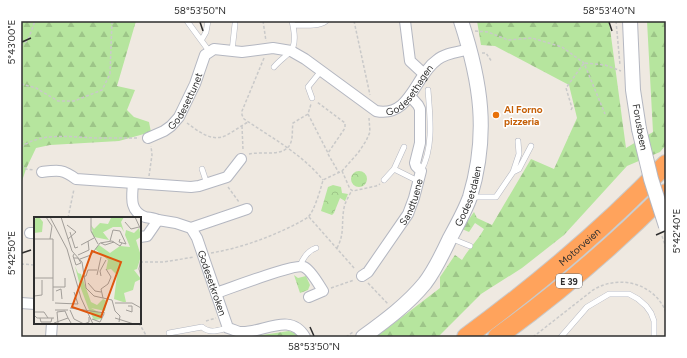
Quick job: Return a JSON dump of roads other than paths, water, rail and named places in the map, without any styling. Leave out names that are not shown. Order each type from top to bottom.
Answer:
[{"type":"highway","name":"Motorveien","points":[[466,337],[522,295],[572,253],[666,164]]},
{"type":"highway","name":"Motorveien","points":[[497,337],[583,270],[666,193]]},
{"type":"main road","name":"Forusbeen","points":[[631,22],[633,90],[639,130],[664,231]]},
{"type":"main road","name":"Godesetdalen","points":[[360,333],[394,313],[426,282],[464,213],[470,197],[479,160],[481,128],[479,87],[465,26]]},
{"type":"street","points":[[405,21],[410,62],[424,74]]},
{"type":"street","name":"Godesethagen","points":[[232,51],[242,52],[267,48],[279,48],[291,51],[305,59],[376,111],[389,112],[399,106],[410,96],[424,74],[438,59],[470,49]]},
{"type":"street","points":[[209,51],[214,49],[232,51]]},
{"type":"street","name":"Godesettunet","points":[[148,138],[164,131],[179,117],[195,84],[205,55],[209,51]]},
{"type":"street","name":"Sandtuene","points":[[362,276],[368,272],[408,214],[414,198],[419,176],[415,163],[420,143],[420,109],[410,96]]},
{"type":"street","points":[[42,172],[60,170],[76,179],[191,187],[207,184],[228,177],[242,158]]},
{"type":"street","points":[[133,183],[132,203],[134,209],[141,215],[158,220],[176,223],[191,228],[244,210]]},
{"type":"street","points":[[141,238],[147,236],[158,220]]},
{"type":"street","name":"Godesetkroken","points":[[191,228],[197,238],[228,328],[242,332],[281,325],[292,325],[302,331],[305,337]]},
{"type":"street","points":[[216,293],[300,266],[307,269],[323,291],[309,297]]},
{"type":"street","points":[[21,303],[34,304]]},
{"type":"street","points":[[51,337],[52,324]]},
{"type":"lane","points":[[187,21],[202,39],[209,51]]},
{"type":"lane","points":[[202,39],[206,32],[208,21]]},
{"type":"lane","points":[[274,67],[291,51],[294,38],[292,23],[316,24],[326,21]]},
{"type":"lane","points":[[232,51],[235,24]]},
{"type":"lane","points":[[312,98],[308,87],[321,71]]},
{"type":"lane","points":[[394,169],[419,176],[429,147],[430,115],[428,90]]},
{"type":"lane","points":[[470,197],[496,197],[513,172],[520,154],[518,142]]},
{"type":"lane","points":[[513,172],[519,169],[531,146]]},
{"type":"lane","points":[[384,180],[394,169],[404,147]]},
{"type":"lane","points":[[202,169],[207,184]]},
{"type":"lane","points":[[450,238],[470,246]]},
{"type":"lane","points":[[300,266],[306,255],[316,248]]},
{"type":"lane","points":[[561,337],[587,307],[609,294],[629,294],[638,299],[651,313],[654,321],[654,337]]},
{"type":"lane","points":[[169,333],[202,326],[210,331],[228,328]]},
{"type":"place","name":"Al Forno pizzeria","points":[[496,115]]}]
